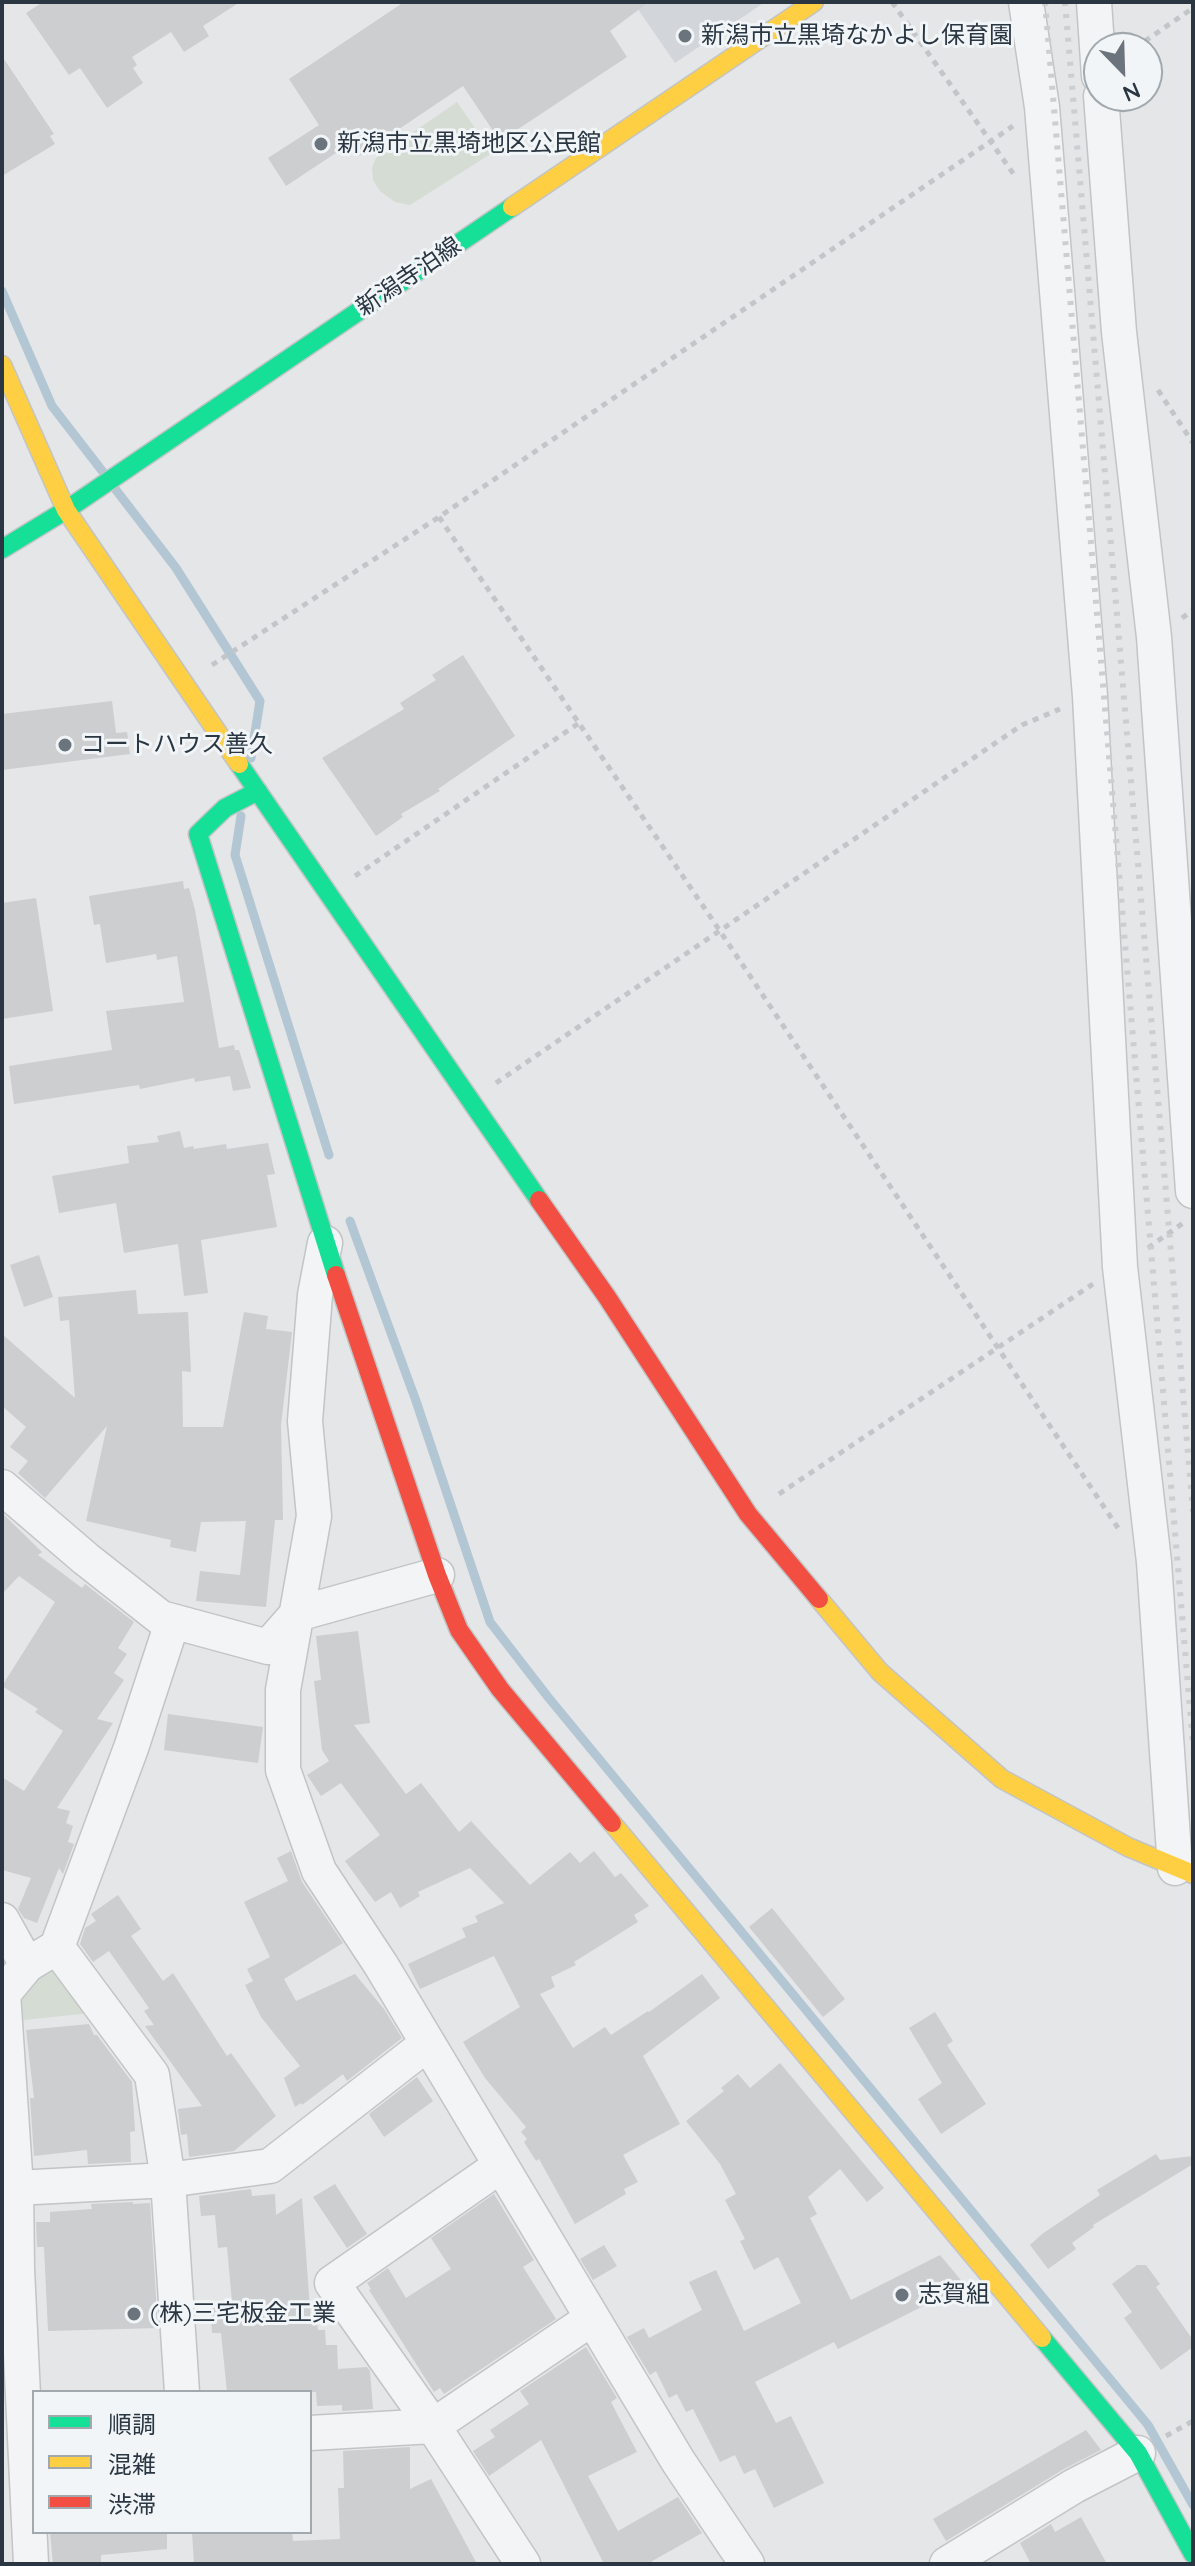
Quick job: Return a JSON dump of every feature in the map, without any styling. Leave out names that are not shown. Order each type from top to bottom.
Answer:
[{"type":"street","name":"新潟寺泊線","points":[[2,549],[66,510],[814,2]]},
{"type":"street","points":[[2,365],[66,510],[469,1102],[607,1297],[748,1514],[880,1672],[1002,1779],[1128,1847],[1184,1871],[1154,1562],[1120,1267],[1090,696],[1042,107],[1026,2]]},
{"type":"street","points":[[1094,2],[1096,32]]},
{"type":"street","points":[[1102,112],[1119,332],[1154,637],[1193,1191]]},
{"type":"street","points":[[258,791],[225,808],[198,834],[325,1243],[437,1575],[459,1630],[500,1689],[1138,2453],[1193,2554]]},
{"type":"street","points":[[325,1243],[315,1295],[305,1421],[314,1516],[283,1690],[283,1770],[319,1871],[381,1965],[678,2461],[747,2564]]},
{"type":"street","points":[[2,1487],[161,1618],[268,1647],[297,1614],[437,1575]]},
{"type":"street","points":[[31,2564],[20,2442],[16,2188],[3,1994],[27,1965],[57,1947],[131,1748],[172,1623]]},
{"type":"street","points":[[2,1920],[27,1965]]},
{"type":"street","points":[[57,1947],[152,2075],[168,2180],[182,2390]]},
{"type":"street","points":[[16,2188],[168,2180],[270,2166],[427,2044]]},
{"type":"street","points":[[500,2166],[332,2283],[433,2426],[523,2564]]},
{"type":"street","points":[[312,2433],[433,2426],[591,2319]]},
{"type":"street","points":[[947,2564],[1074,2486],[1138,2453]]},
{"type":"path","points":[[184,683],[439,517],[990,142],[892,2]]},
{"type":"path","points":[[1158,32],[1193,8]]},
{"type":"path","points":[[439,517],[999,1346],[1118,1528],[1154,1562]]},
{"type":"path","points":[[469,1102],[1022,725],[1090,696]]},
{"type":"path","points":[[327,894],[579,723]]},
{"type":"path","points":[[748,1514],[999,1346]]},
{"type":"shaded area","name":"新潟市立黒埼なかよし保育園","points":[[633,2],[765,2],[675,63]]},
{"type":"shaded area","points":[[457,102],[492,153],[410,205],[395,202],[380,191],[373,180],[372,168],[376,158]]},
{"type":"shaded area","points":[[37,1969],[57,1969],[91,2013],[14,2021],[15,1992]]},
{"type":"building","points":[[43,2],[240,2],[203,26],[209,36],[184,52],[171,32],[132,57],[137,65],[133,68],[143,83],[107,108],[80,68],[69,75],[26,13]]},
{"type":"building","points":[[404,2],[649,2],[610,31],[627,57],[500,141],[463,86],[359,156],[351,143],[286,186],[268,158],[319,125],[289,79]]},
{"type":"building","points":[[2,56],[54,134],[50,136],[55,144],[2,176]]},
{"type":"building","points":[[463,655],[515,736],[438,789],[440,791],[401,814],[403,817],[376,836],[322,758],[404,709],[400,703],[436,680],[432,675]]},
{"type":"building","name":"コートハウス善久","points":[[112,701],[116,733],[127,732],[130,754],[2,770],[2,714]]},
{"type":"building","points":[[183,881],[184,889],[189,888],[195,910],[219,1048],[234,1045],[235,1050],[239,1050],[251,1088],[233,1091],[230,1076],[195,1082],[194,1078],[140,1089],[139,1085],[14,1104],[9,1066],[112,1050],[106,1011],[184,1002],[177,956],[157,960],[156,954],[106,963],[100,924],[94,925],[89,896]]},
{"type":"building","points":[[36,898],[53,1011],[2,1019],[2,903]]},
{"type":"building","points":[[180,1131],[184,1148],[226,1144],[227,1149],[268,1143],[275,1174],[267,1175],[277,1227],[201,1240],[208,1293],[184,1296],[178,1244],[124,1253],[116,1203],[59,1213],[52,1176],[129,1163],[127,1146],[159,1142],[157,1136]]},
{"type":"building","points":[[39,1255],[53,1297],[24,1307],[10,1265]]},
{"type":"building","points":[[136,1290],[138,1314],[188,1312],[191,1372],[182,1371],[183,1427],[223,1427],[244,1312],[268,1316],[266,1329],[292,1332],[281,1425],[283,1520],[275,1520],[266,1607],[196,1601],[200,1571],[240,1575],[246,1521],[201,1522],[196,1552],[170,1547],[171,1540],[86,1521],[107,1426],[45,1498],[18,1473],[28,1461],[10,1447],[26,1427],[2,1406],[2,1334],[75,1398],[69,1320],[60,1321],[58,1297]]},
{"type":"building","points":[[2,1513],[42,1552],[38,1555],[82,1588],[85,1584],[134,1622],[118,1648],[127,1654],[114,1673],[124,1680],[97,1719],[113,1723],[57,1808],[70,1811],[66,1823],[73,1826],[68,1842],[74,1844],[63,1874],[59,1868],[37,1923],[24,1918],[18,1909],[31,1878],[2,1870],[2,1777],[24,1791],[63,1731],[35,1712],[38,1709],[2,1686],[55,1602],[19,1576],[2,1594]]},
{"type":"building","points":[[358,1631],[370,1723],[354,1725],[406,1794],[421,1783],[459,1832],[471,1821],[530,1885],[570,1852],[580,1863],[594,1851],[615,1877],[621,1873],[649,1906],[634,1915],[638,1922],[574,1962],[576,1965],[551,1977],[555,1987],[540,1994],[573,2048],[605,2027],[611,2035],[702,1974],[720,1998],[643,2056],[680,2124],[623,2155],[638,2182],[624,2189],[626,2194],[575,2224],[539,2159],[536,2161],[524,2142],[527,2139],[521,2132],[526,2127],[485,2078],[463,2042],[520,2007],[494,1956],[420,1989],[408,1964],[466,1937],[462,1928],[478,1922],[475,1916],[504,1903],[470,1868],[418,1892],[420,1896],[400,1908],[391,1892],[375,1902],[345,1861],[380,1835],[341,1783],[321,1796],[307,1775],[329,1761],[322,1750],[314,1681],[321,1680],[316,1636]]},
{"type":"building","points":[[168,1714],[263,1727],[258,1763],[164,1750]]},
{"type":"building","points":[[291,1851],[302,1882],[343,1943],[284,1979],[296,2001],[355,1974],[384,2009],[402,2038],[347,2081],[343,2074],[295,2107],[284,2078],[300,2066],[261,2017],[245,1985],[253,1981],[247,1969],[270,1957],[244,1902],[288,1881],[277,1858]]},
{"type":"building","points":[[118,1895],[141,1929],[131,1936],[163,1981],[173,1973],[227,2056],[231,2053],[276,2116],[234,2151],[189,2157],[187,2134],[181,2135],[178,2109],[202,2106],[145,2026],[154,2025],[144,2011],[149,2008],[109,1951],[93,1962],[80,1944],[85,1928],[96,1921],[91,1914]]},
{"type":"building","points":[[772,1908],[845,1999],[823,2017],[749,1927]]},
{"type":"building","points":[[935,2012],[953,2041],[947,2045],[986,2104],[941,2134],[918,2099],[942,2083],[909,2028]]},
{"type":"building","points":[[89,2024],[94,2035],[132,2082],[135,2131],[130,2132],[131,2162],[88,2164],[87,2150],[34,2156],[30,2098],[34,2098],[26,2030]]},
{"type":"building","points":[[780,2063],[884,2188],[867,2202],[840,2169],[808,2197],[817,2214],[810,2218],[851,2300],[940,2255],[965,2285],[838,2349],[834,2342],[755,2382],[776,2423],[791,2416],[824,2483],[774,2508],[755,2469],[744,2474],[735,2455],[720,2462],[693,2409],[686,2412],[677,2394],[669,2398],[656,2371],[650,2375],[627,2337],[644,2328],[649,2338],[702,2310],[689,2282],[716,2270],[744,2331],[801,2303],[778,2257],[754,2270],[740,2241],[745,2239],[725,2200],[736,2194],[720,2164],[686,2121],[724,2091],[721,2088],[738,2074],[750,2088]]},
{"type":"building","points":[[417,2077],[433,2101],[384,2137],[369,2114]]},
{"type":"building","points":[[1156,2154],[1160,2160],[1193,2156],[1193,2164],[1093,2225],[1072,2243],[1076,2249],[1048,2269],[1030,2245],[1100,2195],[1097,2190]]},
{"type":"building","points":[[335,2184],[367,2234],[347,2248],[313,2197]]},
{"type":"building","points":[[251,2189],[252,2196],[275,2194],[276,2215],[302,2198],[311,2323],[317,2320],[318,2330],[325,2330],[326,2345],[337,2345],[338,2369],[367,2367],[370,2371],[373,2409],[342,2411],[342,2405],[317,2406],[316,2392],[312,2390],[227,2390],[221,2333],[212,2333],[210,2304],[232,2302],[227,2247],[218,2248],[215,2215],[201,2216],[199,2196]]},
{"type":"building","points":[[494,2194],[534,2260],[523,2267],[556,2319],[444,2394],[440,2388],[434,2392],[367,2283],[388,2268],[406,2298],[451,2269],[431,2238]]},
{"type":"building","points":[[150,2203],[158,2328],[48,2331],[44,2247],[37,2247],[36,2222],[50,2222],[50,2212],[92,2209],[91,2204]]},
{"type":"building","points":[[604,2245],[617,2266],[593,2280],[580,2259]]},
{"type":"building","points":[[1137,2265],[1146,2265],[1160,2284],[1156,2287],[1193,2340],[1193,2347],[1161,2370],[1124,2318],[1132,2312],[1112,2284]]},
{"type":"building","points":[[586,2347],[617,2398],[611,2402],[637,2452],[588,2476],[618,2531],[678,2497],[702,2533],[647,2564],[604,2564],[541,2440],[489,2476],[473,2451],[495,2437],[490,2430],[529,2404],[520,2391]]},
{"type":"building","points":[[1086,2430],[1101,2450],[946,2541],[933,2519]]},
{"type":"building","points":[[410,2447],[410,2489],[431,2479],[477,2564],[194,2564],[192,2534],[292,2534],[293,2541],[340,2539],[338,2488],[344,2488],[343,2451]]},
{"type":"building","points":[[1081,2517],[1107,2564],[1031,2564],[1020,2543],[1051,2524],[1055,2532]]},
{"type":"building","points":[[50,2534],[167,2534],[167,2549],[101,2555],[101,2564],[53,2564]]},
{"type":"waterway","points":[[2,291],[52,406],[103,472]]},
{"type":"waterway","points":[[116,490],[176,568],[260,701],[251,758]]},
{"type":"waterway","points":[[241,816],[235,855],[329,1155]]},
{"type":"waterway","points":[[350,1221],[416,1401],[490,1622],[548,1697],[1148,2425],[1193,2505]]},
{"type":"railway","points":[[1045,2],[1193,1744]]},
{"type":"railway","points":[[1065,2],[1193,1512]]},
{"type":"traffic: fast","points":[[2,549],[66,510],[512,207]]},
{"type":"traffic: fast","points":[[239,764],[539,1200]]},
{"type":"traffic: fast","points":[[258,791],[225,808],[198,834],[336,1275]]},
{"type":"traffic: fast","points":[[1042,2338],[1138,2453],[1193,2554]]},
{"type":"traffic: slow","points":[[512,207],[814,2]]},
{"type":"traffic: slow","points":[[2,365],[66,510],[239,764]]},
{"type":"traffic: slow","points":[[819,1599],[880,1672],[1002,1779],[1128,1847],[1193,1874]]},
{"type":"traffic: slow","points":[[612,1823],[1042,2338]]},
{"type":"traffic: jam","points":[[539,1200],[607,1297],[748,1514],[819,1599]]},
{"type":"traffic: jam","points":[[336,1275],[437,1575],[459,1630],[500,1689],[612,1823]]},
{"type":"place","name":"新潟市立黒埼なかよし保育園","points":[[685,36]]},
{"type":"place","name":"新潟市立黒埼地区公民館","points":[[321,144]]},
{"type":"place","name":"コートハウス善久","points":[[65,745]]},
{"type":"place","name":"志賀組","points":[[902,2295]]},
{"type":"place","name":"(株)三宅板金工業","points":[[134,2314]]}]
